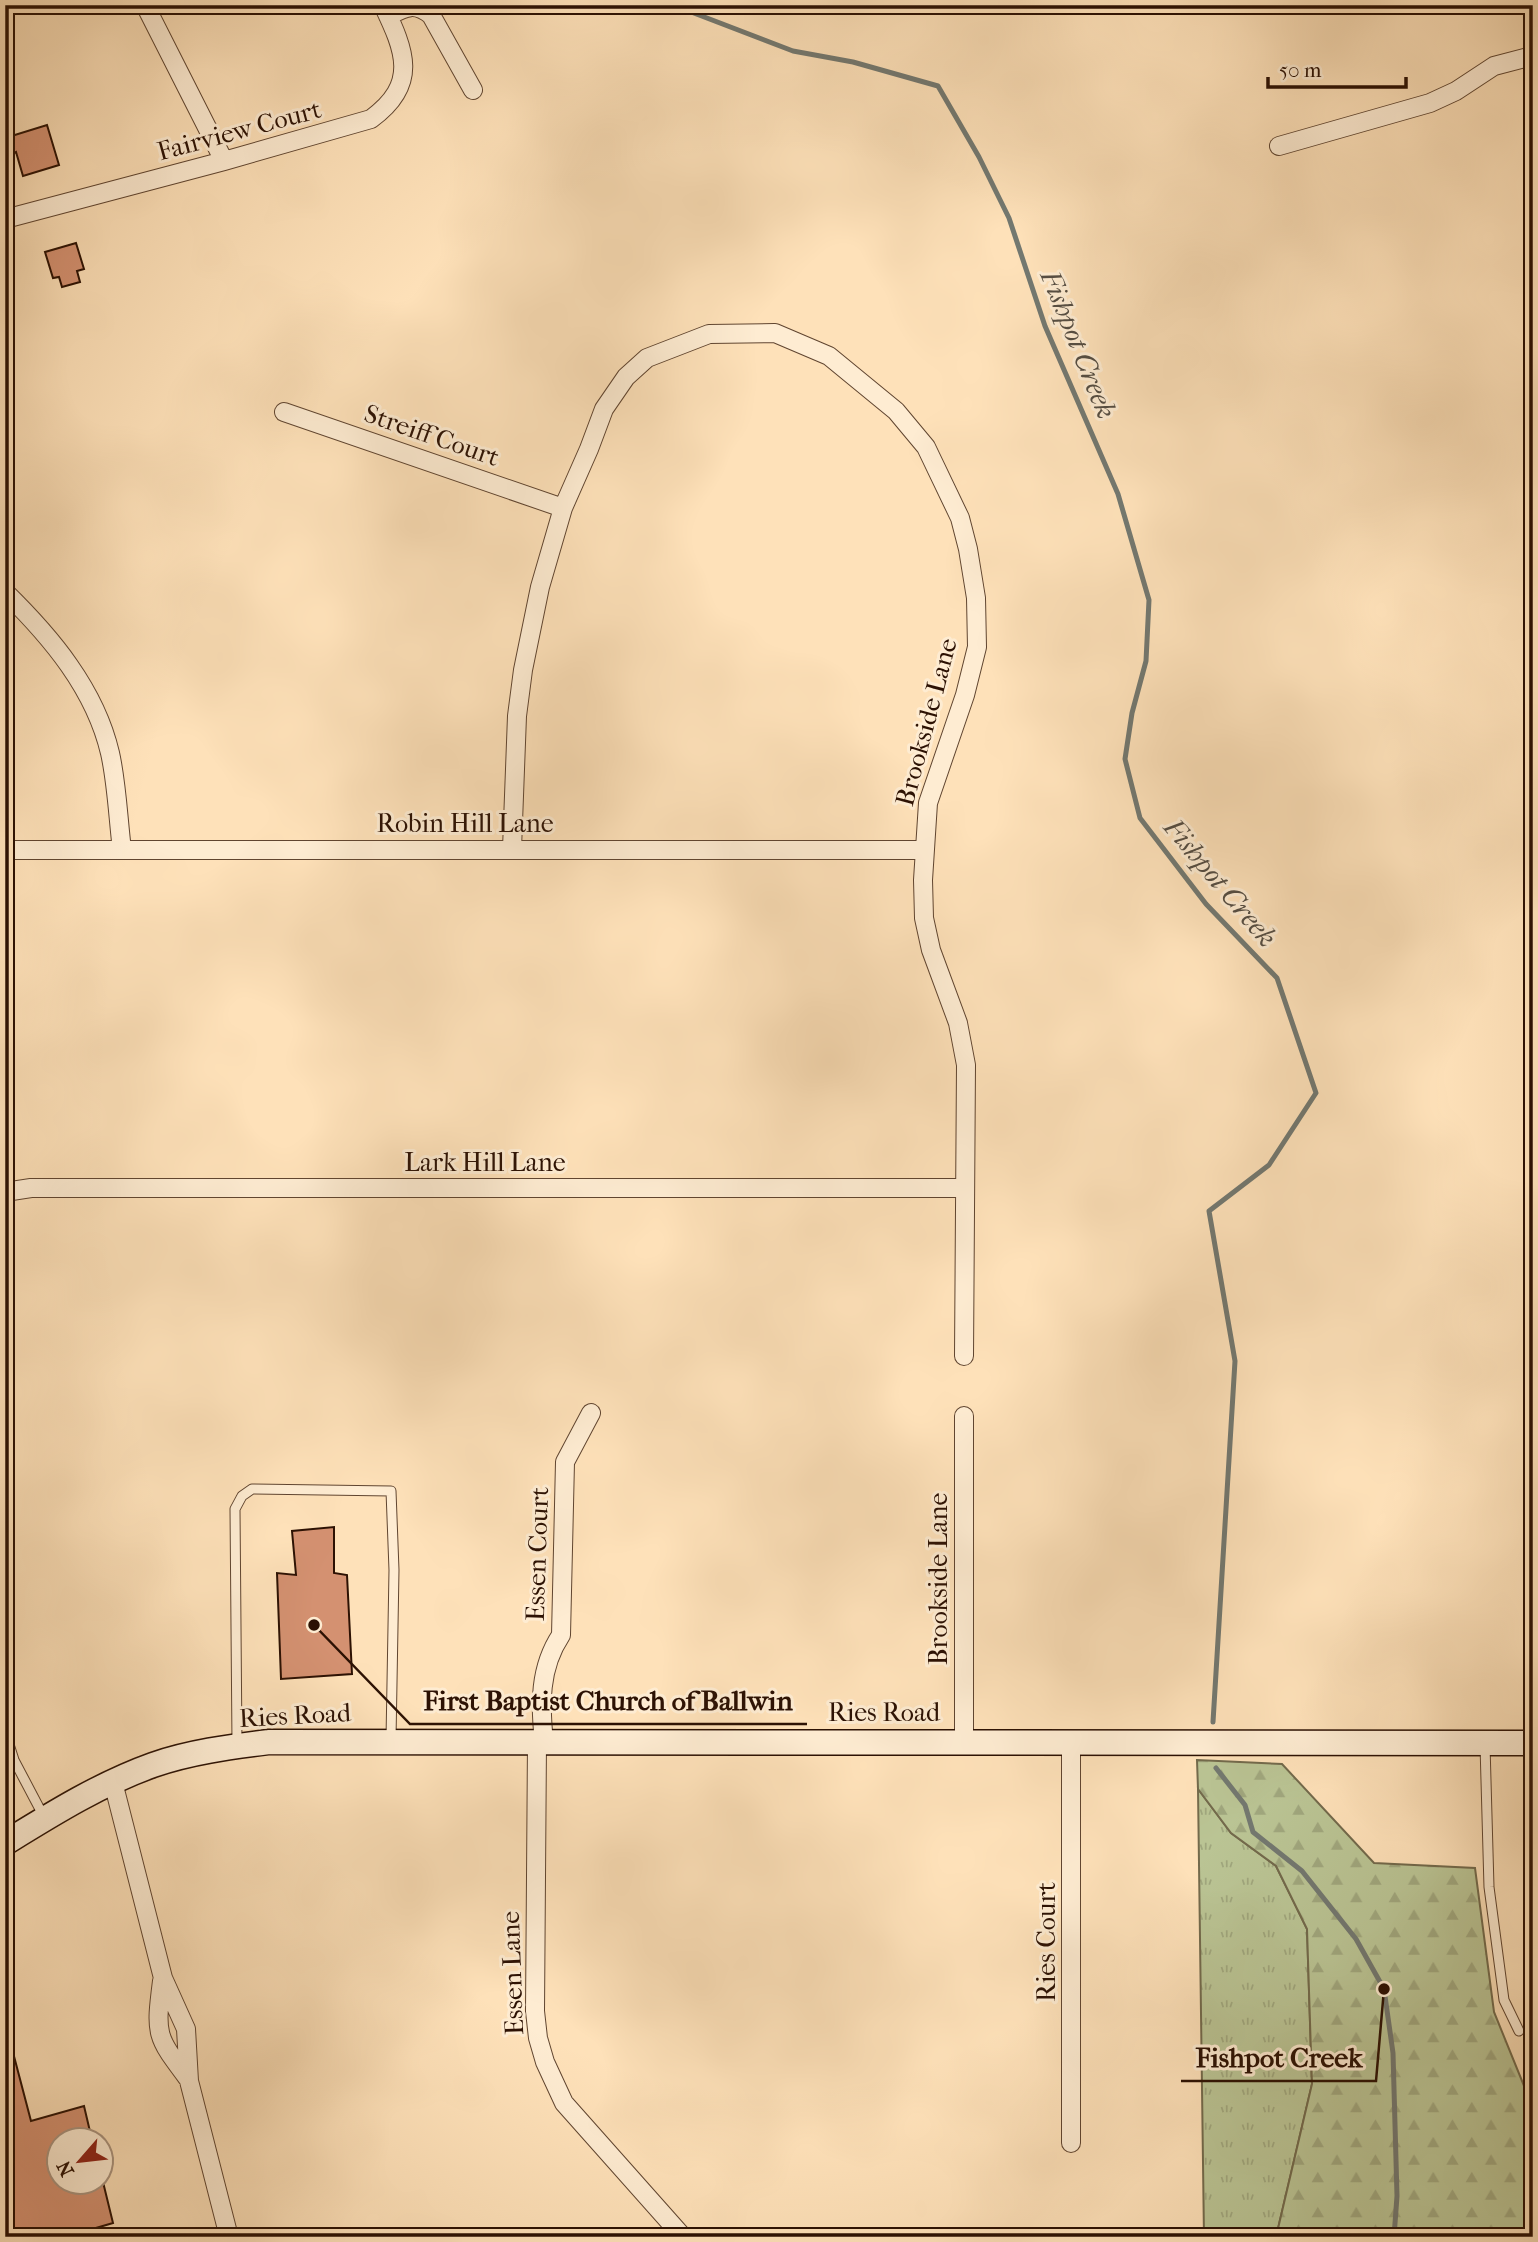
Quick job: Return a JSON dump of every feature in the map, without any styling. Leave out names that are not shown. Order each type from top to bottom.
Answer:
[{"type":"street","points":[[145,5],[224,161]]},
{"type":"street","points":[[386,10],[420,7],[430,15],[473,90]]},
{"type":"street","name":"Fairview Court","points":[[5,219],[371,119],[387,107],[396,94],[402,75],[400,41],[386,10]]},
{"type":"street","points":[[1279,146],[1430,103],[1456,91],[1494,66],[1533,56]]},
{"type":"street","name":"Brookside Lane","points":[[513,849],[517,716],[523,670],[540,587],[563,508],[604,409],[626,377],[647,358],[709,334],[775,333],[829,356],[896,411],[926,447],[960,517],[976,598],[977,647],[965,695],[928,803],[924,850],[924,918],[931,950],[958,1023],[966,1065],[964,1356]]},
{"type":"street","name":"Streiff Court","points":[[284,412],[563,508]]},
{"type":"street","points":[[5,592],[48,635],[73,670],[97,715],[110,755],[122,850]]},
{"type":"street","name":"Robin Hill Lane","points":[[5,850],[924,850]]},
{"type":"street","name":"Lark Hill Lane","points":[[5,1192],[31,1188],[965,1188]]},
{"type":"street","name":"Essen Court","points":[[540,1742],[540,1702],[552,1647],[561,1635],[565,1462],[591,1413]]},
{"type":"street","name":"Brookside Lane","points":[[964,1416],[964,1742]]},
{"type":"street","name":"Ries Road","points":[[5,1843],[44,1818],[113,1782],[151,1766],[180,1757],[237,1746],[292,1742],[1533,1743]]},
{"type":"street","name":"Essen Lane","points":[[540,1742],[535,2011],[538,2038],[545,2062],[564,2103],[683,2237]]},
{"type":"street","name":"Ries Court","points":[[1071,1742],[1071,2143]]},
{"type":"street","points":[[113,1782],[163,1978],[186,2029],[189,2081],[229,2237]]},
{"type":"street","points":[[163,1978],[158,2035],[189,2081]]},
{"type":"lane","points":[[237,1746],[235,1509],[242,1496],[252,1489],[388,1489],[393,1493],[391,1741]]},
{"type":"lane","points":[[5,1732],[14,1760],[44,1818]]},
{"type":"lane","points":[[1485,1743],[1489,1887],[1504,2000],[1519,2031]]},
{"type":"green space","points":[[1197,1760],[1282,1764],[1374,1863],[1475,1868],[1494,2012],[1533,2108],[1533,2237],[1276,2237],[1312,2084],[1307,1929],[1276,1866],[1231,1833],[1198,1789]]},
{"type":"green space","points":[[1198,1789],[1231,1833],[1276,1866],[1307,1929],[1312,2084],[1276,2237],[1204,2237]]},
{"type":"building","points":[[47,125],[59,165],[23,176],[16,152],[5,158],[5,138]]},
{"type":"building","points":[[76,243],[84,269],[77,271],[80,282],[62,287],[59,277],[53,278],[45,252]]},
{"type":"building","points":[[334,1527],[334,1573],[347,1575],[352,1674],[281,1679],[277,1573],[296,1575],[292,1531]]},
{"type":"building","points":[[10,2041],[31,2121],[84,2106],[89,2126],[46,2126],[46,2196],[106,2196],[113,2223],[96,2228],[99,2237],[5,2237],[5,2042]]},
{"type":"waterway","name":"Fishpot Creek","points":[[673,5],[793,51],[853,62],[938,86],[979,157],[1009,218],[1045,326],[1118,494],[1149,600],[1146,661],[1132,713],[1125,759],[1140,818],[1206,904],[1277,978],[1316,1093],[1269,1165],[1209,1211],[1235,1361],[1213,1722]]},
{"type":"waterway","name":"Fishpot Creek","points":[[1216,1768],[1245,1805],[1253,1832],[1302,1871],[1356,1939],[1384,1989],[1393,2053],[1397,2196],[1394,2237]]},
{"type":"place","name":"First Baptist Church of Ballwin","points":[[314,1625]]},
{"type":"place","name":"Fishpot Creek","points":[[1384,1989]]}]
